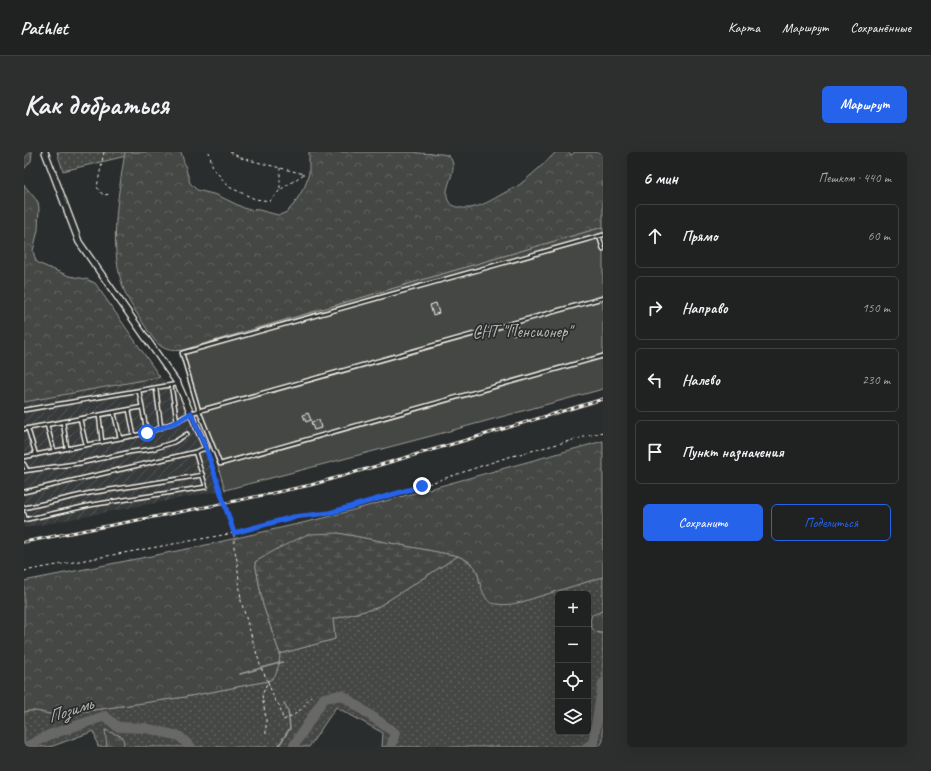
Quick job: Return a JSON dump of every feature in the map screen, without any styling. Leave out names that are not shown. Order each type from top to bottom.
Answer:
[{"type":"street","points":[[45,152],[80,242],[178,384],[206,448]]},
{"type":"lane","points":[[603,235],[182,352],[199,411],[220,464],[603,356]]},
{"type":"lane","points":[[599,236],[603,249]]},
{"type":"lane","points":[[24,457],[147,433],[177,422],[191,413],[603,298]]},
{"type":"lane","points":[[24,410],[178,384]]},
{"type":"lane","points":[[171,385],[177,422]]},
{"type":"lane","points":[[156,388],[161,428]]},
{"type":"lane","points":[[139,391],[147,433]]},
{"type":"lane","points":[[24,429],[142,407]]},
{"type":"lane","points":[[129,410],[134,436]]},
{"type":"lane","points":[[114,412],[120,438]]},
{"type":"lane","points":[[99,415],[102,442]]},
{"type":"lane","points":[[80,419],[86,445]]},
{"type":"lane","points":[[63,422],[67,448]]},
{"type":"lane","points":[[47,425],[54,451]]},
{"type":"lane","points":[[28,429],[36,454]]},
{"type":"lane","points":[[24,464],[25,470],[81,463],[130,452],[153,449],[174,442],[187,434]]},
{"type":"lane","points":[[24,492],[195,452],[206,448]]},
{"type":"lane","points":[[24,514],[25,520],[91,505],[206,487],[195,452]]},
{"type":"lane","points":[[24,508],[90,493],[203,475]]},
{"type":"path","points":[[104,152],[97,187],[103,196],[111,194]]},
{"type":"path","points":[[209,152],[213,168],[229,187],[255,199],[270,201],[280,190],[304,174],[241,158],[230,152]]},
{"type":"path","points":[[280,168],[280,190]]},
{"type":"path","points":[[24,571],[234,533],[293,517],[329,513],[422,486],[505,458],[603,432]]},
{"type":"path","points":[[206,448],[234,533],[234,547],[238,560],[241,601],[261,668],[268,681],[275,702],[280,706],[283,720],[298,713],[311,696]]},
{"type":"path","points":[[266,735],[266,719],[262,695],[268,681]]},
{"type":"shaded area","points":[[160,377],[175,389],[209,460],[218,491],[24,528],[24,402]]},
{"type":"green space","points":[[24,152],[32,152],[31,161],[24,169]]},
{"type":"green space","points":[[57,152],[143,152],[63,171]]},
{"type":"green space","points":[[125,152],[181,152],[190,183],[197,190],[217,195],[246,209],[259,210],[278,215],[287,212],[294,204],[305,186],[309,173],[309,152],[414,152],[449,156],[453,167],[447,189],[448,200],[453,206],[470,208],[489,202],[518,186],[556,152],[569,152],[571,155],[575,152],[603,152],[603,227],[183,350],[169,350],[160,346],[152,337],[128,299],[120,278],[115,242],[117,206]]},
{"type":"green space","points":[[24,185],[38,202],[39,208],[38,230],[33,251],[36,261],[69,276],[86,279],[95,283],[160,377],[24,402]]},
{"type":"green space","name":"СНТ \"Пенсионер\"","points":[[603,227],[603,389],[225,490],[183,350]]},
{"type":"green space","points":[[603,441],[603,577],[521,602],[503,605],[490,602],[486,598],[476,568],[458,556],[338,533],[289,544],[255,562],[263,605],[280,654],[276,674],[272,679],[185,697],[58,715],[37,711],[24,712],[24,581],[197,547],[324,518]]},
{"type":"green space","points":[[338,533],[458,556],[376,608],[333,619],[335,639],[280,654],[263,605],[255,562],[308,534]]},
{"type":"green space","points":[[458,556],[474,567],[478,574],[480,584],[523,601],[555,591],[555,735],[591,735],[591,626],[599,633],[603,633],[603,741],[599,747],[382,747],[383,733],[336,707],[309,747],[98,747],[94,731],[50,747],[24,747],[24,712],[37,711],[58,715],[185,697],[268,681],[279,664],[280,654],[335,639],[333,619],[376,608]]},
{"type":"green space","points":[[603,577],[603,611],[591,618],[591,591],[556,591]]},
{"type":"green space","points":[[603,611],[603,633],[596,632],[592,628],[592,615]]},
{"type":"green space","points":[[105,730],[123,737],[124,747],[107,747]]},
{"type":"building","points":[[436,303],[439,313],[433,315],[430,305]]},
{"type":"building","points":[[517,325],[519,332],[513,335],[510,327]]},
{"type":"building","points":[[308,413],[311,420],[306,422],[303,415]]},
{"type":"building","points":[[319,420],[321,428],[314,430],[311,422]]},
{"type":"waterway","points":[[240,674],[283,662]]},
{"type":"waterway","name":"Позимь","points":[[587,747],[593,743],[603,683]]},
{"type":"waterway","name":"Позимь","points":[[293,747],[324,698],[342,695],[395,733],[391,747]]},
{"type":"waterway","points":[[278,747],[290,728],[288,711],[284,703]]},
{"type":"waterway","name":"Позимь","points":[[26,747],[49,735],[105,716],[118,727],[145,728],[179,736],[191,747]]},
{"type":"railway","points":[[24,542],[311,485],[603,399]]},
{"type":"route","points":[[147,433],[177,422],[191,413],[206,448],[234,533],[293,517],[329,513],[422,486]]}]
